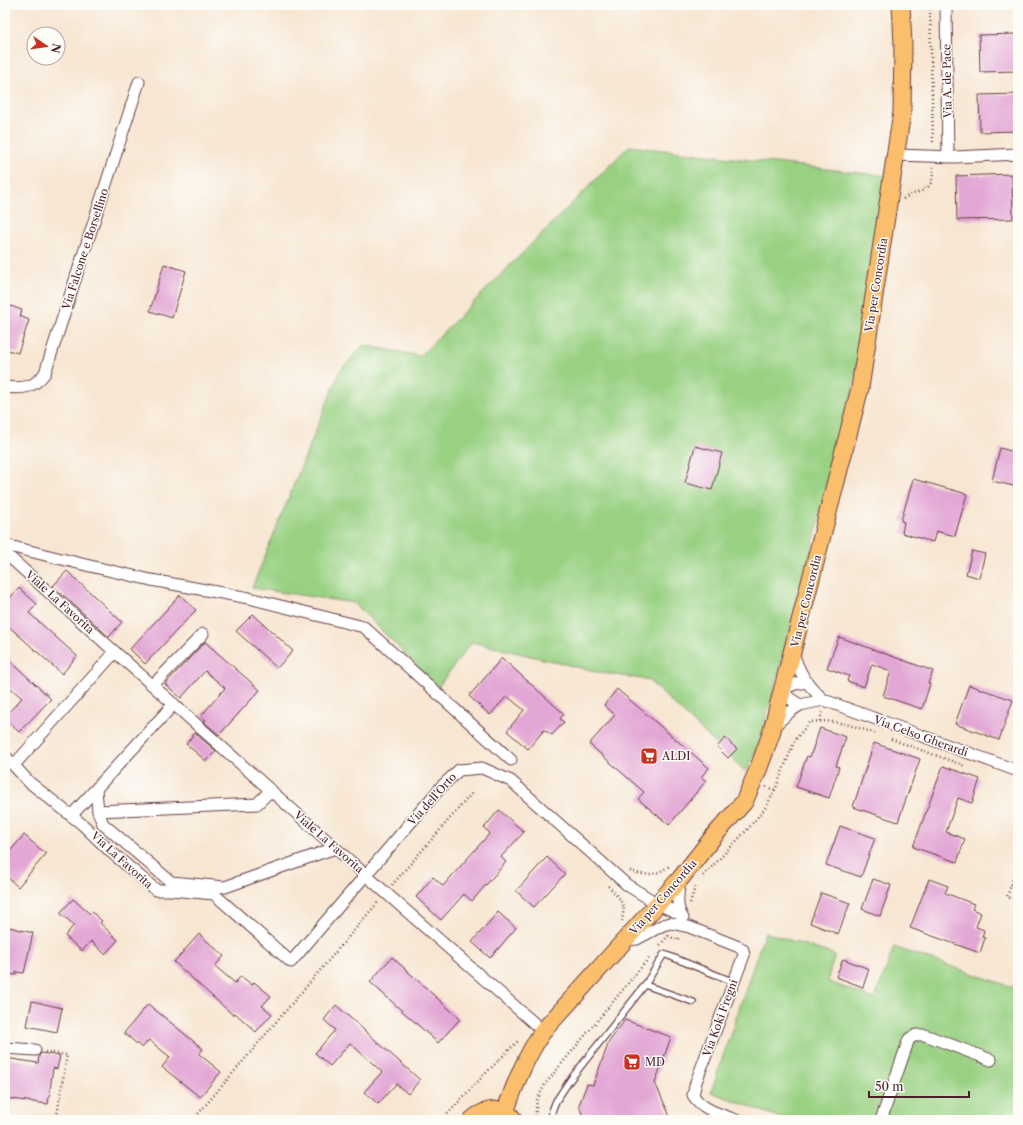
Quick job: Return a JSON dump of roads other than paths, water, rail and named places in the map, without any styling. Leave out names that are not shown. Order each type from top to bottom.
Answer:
[{"type":"main road","name":"Via per Concordia","points":[[509,1116],[520,1070],[532,1048],[540,1027],[623,932],[658,904],[680,879],[714,836],[744,802],[758,770],[773,727],[860,388],[902,112],[903,44],[900,5]]},
{"type":"main road","points":[[472,1120],[486,1111],[496,1110],[509,1116]]},
{"type":"street","name":"Via A. de Pace","points":[[946,5],[948,157]]},
{"type":"street","name":"Via Falcone e Borsellino","points":[[5,387],[30,387],[38,382],[45,373],[139,82]]},
{"type":"street","points":[[896,155],[948,157],[1018,154]]},
{"type":"street","points":[[5,545],[151,580],[249,598],[364,627],[511,760]]},
{"type":"street","name":"Viale La Favorita","points":[[5,553],[335,848],[540,1027]]},
{"type":"street","points":[[153,685],[203,634]]},
{"type":"street","points":[[14,765],[115,652]]},
{"type":"street","name":"Via Celso Gherardi","points":[[793,652],[798,669],[815,692],[824,700],[1018,771]]},
{"type":"street","points":[[800,705],[790,698],[783,689],[795,684],[807,682]]},
{"type":"street","points":[[773,727],[800,705],[824,700]]},
{"type":"street","points":[[71,816],[174,704]]},
{"type":"street","name":"Via La Favorita","points":[[5,756],[29,782],[83,825],[111,852],[156,890],[214,894],[291,962]]},
{"type":"street","name":"Via dell'Orto","points":[[291,962],[442,786],[459,770],[482,768],[511,781],[628,885],[685,922]]},
{"type":"street","points":[[96,790],[98,812],[103,824],[171,882],[225,887],[335,848]]},
{"type":"street","points":[[98,812],[257,804],[270,790]]},
{"type":"street","points":[[680,879],[677,898],[685,922]]},
{"type":"street","points":[[623,932],[637,939],[662,925],[671,923],[658,904]]},
{"type":"street","name":"Via Koki Fregni","points":[[671,923],[685,922],[743,950],[744,955],[696,1082],[693,1096],[698,1103],[708,1109],[736,1120]]},
{"type":"street","points":[[881,1120],[909,1039],[916,1035],[925,1035],[991,1060]]},
{"type":"street","points":[[5,1048],[35,1050]]},
{"type":"lane","points":[[552,1120],[552,1111],[556,1101],[570,1080],[644,985],[664,954],[734,982]]},
{"type":"lane","points":[[644,985],[692,1002]]},
{"type":"place","name":"ALDI","points":[[649,756]]},
{"type":"place","name":"MD","points":[[632,1062]]}]
